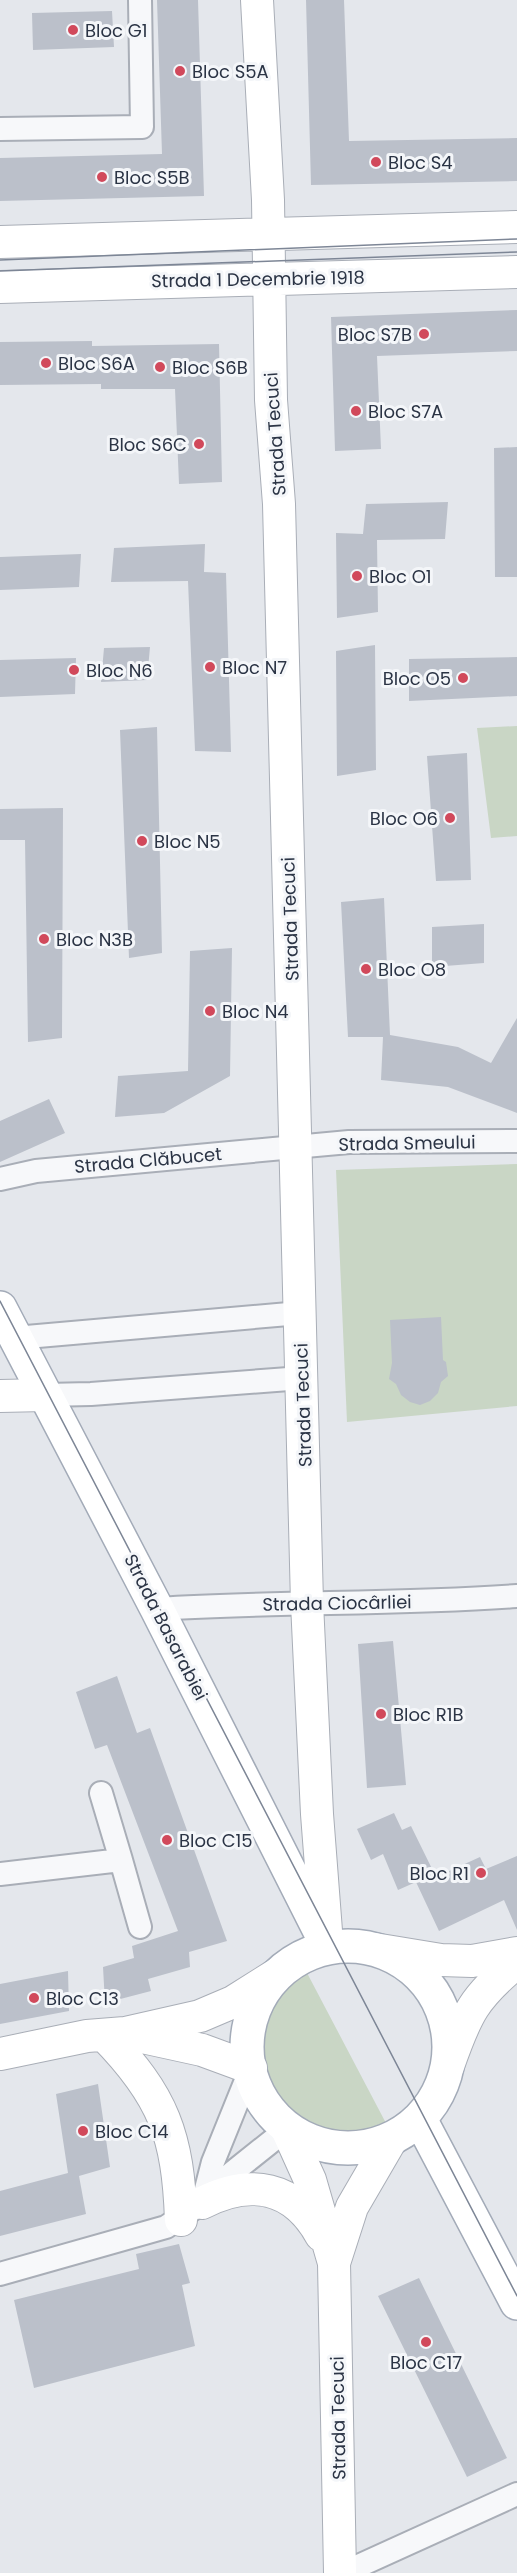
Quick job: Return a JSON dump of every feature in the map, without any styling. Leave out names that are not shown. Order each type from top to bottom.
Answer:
[{"type":"main road","name":"Strada Tecuci","points":[[257,0],[269,233],[271,400],[279,504],[307,1603],[317,1814],[328,1947]]},
{"type":"main road","points":[[0,242],[517,227]]},
{"type":"main road","name":"Strada 1 Decembrie 1918","points":[[0,287],[517,272]]},
{"type":"main road","name":"Strada Basarabiei","points":[[0,1308],[158,1609],[328,1947]]},
{"type":"main road","points":[[0,1396],[45,1395]]},
{"type":"main road","points":[[0,2054],[178,2022],[216,2010],[279,1973],[299,1958],[328,1947],[374,1949],[441,1960],[472,1961],[517,1953]]},
{"type":"main road","points":[[374,1949],[402,1961],[425,1981],[436,1998],[441,2006],[449,2035],[448,2066]]},
{"type":"main road","points":[[279,1973],[259,1999],[252,2016],[249,2034],[251,2068],[258,2089],[270,2111],[287,2129],[311,2142],[338,2148],[365,2148],[391,2140],[420,2119],[436,2098],[462,2025],[473,2003],[489,1985],[517,1962]]},
{"type":"main road","points":[[115,2034],[202,2050],[251,2068]]},
{"type":"main road","points":[[115,2034],[156,2099],[164,2117],[172,2136],[180,2176],[192,2211],[224,2192],[240,2189],[272,2192],[294,2202],[312,2219],[334,2263]]},
{"type":"main road","points":[[420,2119],[517,2303]]},
{"type":"main road","name":"Strada Tecuci","points":[[287,2129],[313,2189],[334,2263],[342,2573]]},
{"type":"main road","name":"Strada Tecuci","points":[[334,2263],[352,2206],[391,2140]]},
{"type":"street","points":[[0,129],[142,127],[140,0]]},
{"type":"street","name":"Strada Smeului","points":[[296,1147],[349,1142],[517,1142]]},
{"type":"street","name":"Strada Clăbucet","points":[[0,1179],[36,1171],[296,1147]]},
{"type":"street","points":[[15,1338],[300,1313]]},
{"type":"street","points":[[45,1395],[102,1394],[302,1378]]},
{"type":"street","name":"Strada Ciocârliei","points":[[158,1609],[307,1603],[452,1601],[517,1596]]},
{"type":"street","points":[[101,1793],[140,1927]]},
{"type":"street","points":[[0,1874],[122,1860]]},
{"type":"street","points":[[192,2211],[251,2068]]},
{"type":"street","points":[[0,2274],[147,2233],[192,2211],[233,2172],[287,2129]]},
{"type":"street","points":[[342,2573],[517,2494]]},
{"type":"green space","points":[[517,726],[517,836],[491,838],[477,728]]},
{"type":"green space","points":[[517,1164],[517,1406],[347,1422],[336,1170]]},
{"type":"green space","points":[[306,1971],[388,2127],[349,2137],[333,2137],[308,2127],[292,2115],[279,2100],[263,2063],[261,2044],[263,2025],[277,1996]]},
{"type":"building","name":"Bloc S5B","points":[[157,0],[198,0],[204,196],[0,201],[0,158],[162,154]]},
{"type":"building","points":[[306,0],[344,0],[349,141],[517,138],[517,181],[311,185]]},
{"type":"building","name":"Bloc G1","points":[[112,11],[114,47],[33,50],[32,13]]},
{"type":"building","name":"Bloc S7B","points":[[517,310],[517,351],[377,356],[381,449],[335,451],[331,317]]},
{"type":"building","points":[[92,341],[92,346],[219,344],[222,482],[179,484],[175,389],[101,389],[101,384],[0,385],[0,342]]},
{"type":"building","points":[[517,447],[517,577],[495,577],[494,448]]},
{"type":"building","name":"Bloc O1","points":[[448,502],[445,539],[377,540],[378,612],[337,618],[336,533],[363,534],[366,504]]},
{"type":"building","name":"Bloc N7","points":[[205,544],[204,572],[226,573],[231,752],[195,751],[188,581],[111,582],[114,548]]},
{"type":"building","points":[[81,554],[79,587],[0,590],[0,557]]},
{"type":"building","points":[[375,645],[376,770],[337,776],[336,651]]},
{"type":"building","points":[[150,647],[147,680],[101,682],[104,648]]},
{"type":"building","name":"Bloc O5","points":[[517,657],[517,696],[409,701],[409,659]]},
{"type":"building","points":[[76,658],[75,694],[0,697],[0,660]]},
{"type":"building","name":"Bloc N5","points":[[157,727],[162,953],[129,958],[120,730]]},
{"type":"building","name":"Bloc O6","points":[[467,753],[471,880],[436,881],[427,756]]},
{"type":"building","name":"Bloc N3B","points":[[63,808],[62,1038],[28,1042],[25,840],[0,840],[0,809]]},
{"type":"building","name":"Bloc O8","points":[[384,898],[390,1035],[458,1047],[491,1063],[517,1018],[517,1113],[448,1087],[381,1080],[383,1037],[348,1037],[341,902]]},
{"type":"building","points":[[484,924],[484,963],[432,967],[432,927]]},
{"type":"building","name":"Bloc N4","points":[[232,948],[230,1076],[164,1113],[115,1117],[118,1076],[188,1071],[190,951]]},
{"type":"building","points":[[49,1099],[65,1133],[0,1162],[0,1121]]},
{"type":"building","points":[[441,1317],[443,1360],[446,1362],[448,1376],[441,1382],[438,1393],[430,1401],[420,1405],[410,1402],[401,1395],[396,1384],[389,1379],[392,1363],[390,1320]]},
{"type":"building","name":"Bloc R1B","points":[[393,1641],[406,1785],[367,1788],[358,1644]]},
{"type":"building","name":"Bloc C15","points":[[117,1676],[137,1733],[150,1728],[227,1941],[189,1952],[190,1967],[148,1979],[151,1991],[105,2003],[103,1967],[134,1958],[132,1946],[178,1931],[107,1745],[95,1749],[76,1692]]},
{"type":"building","name":"Bloc R1","points":[[394,1813],[402,1830],[411,1826],[436,1877],[480,1857],[486,1869],[517,1856],[517,1930],[504,1900],[439,1931],[416,1882],[398,1890],[383,1854],[371,1860],[357,1829]]},
{"type":"building","name":"Bloc C13","points":[[68,1971],[69,2011],[0,2024],[0,1984]]},
{"type":"building","name":"Bloc C14","points":[[98,2084],[110,2167],[79,2176],[86,2214],[0,2236],[0,2191],[68,2173],[56,2094]]},
{"type":"building","points":[[179,2244],[190,2283],[182,2285],[195,2346],[34,2388],[14,2300],[139,2269],[136,2254]]},
{"type":"building","name":"Bloc C17","points":[[419,2278],[507,2458],[467,2477],[378,2296]]},
{"type":"tram line","points":[[0,260],[517,239]]},
{"type":"tram line","points":[[0,271],[517,252]]},
{"type":"tram line","points":[[0,1301],[517,2296]]},
{"type":"place","name":"Bloc G1","points":[[73,30]]},
{"type":"place","name":"Bloc S5A","points":[[180,71]]},
{"type":"place","name":"Bloc S4","points":[[376,162]]},
{"type":"place","name":"Bloc S5B","points":[[102,177]]},
{"type":"place","name":"Bloc S7B","points":[[424,334]]},
{"type":"place","name":"Bloc S6A","points":[[46,363]]},
{"type":"place","name":"Bloc S6B","points":[[160,367]]},
{"type":"place","name":"Bloc S7A","points":[[356,411]]},
{"type":"place","name":"Bloc S6C","points":[[199,444]]},
{"type":"place","name":"Bloc O1","points":[[357,576]]},
{"type":"place","name":"Bloc N7","points":[[210,667]]},
{"type":"place","name":"Bloc N6","points":[[74,670]]},
{"type":"place","name":"Bloc O5","points":[[463,678]]},
{"type":"place","name":"Bloc O6","points":[[450,818]]},
{"type":"place","name":"Bloc N5","points":[[142,841]]},
{"type":"place","name":"Bloc N3B","points":[[44,939]]},
{"type":"place","name":"Bloc O8","points":[[366,969]]},
{"type":"place","name":"Bloc N4","points":[[210,1011]]},
{"type":"place","name":"Bloc R1B","points":[[381,1714]]},
{"type":"place","name":"Bloc C15","points":[[167,1840]]},
{"type":"place","name":"Bloc R1","points":[[481,1873]]},
{"type":"place","name":"Bloc C13","points":[[34,1998]]},
{"type":"place","name":"Bloc C14","points":[[83,2131]]},
{"type":"place","name":"Bloc C17","points":[[426,2342]]}]
